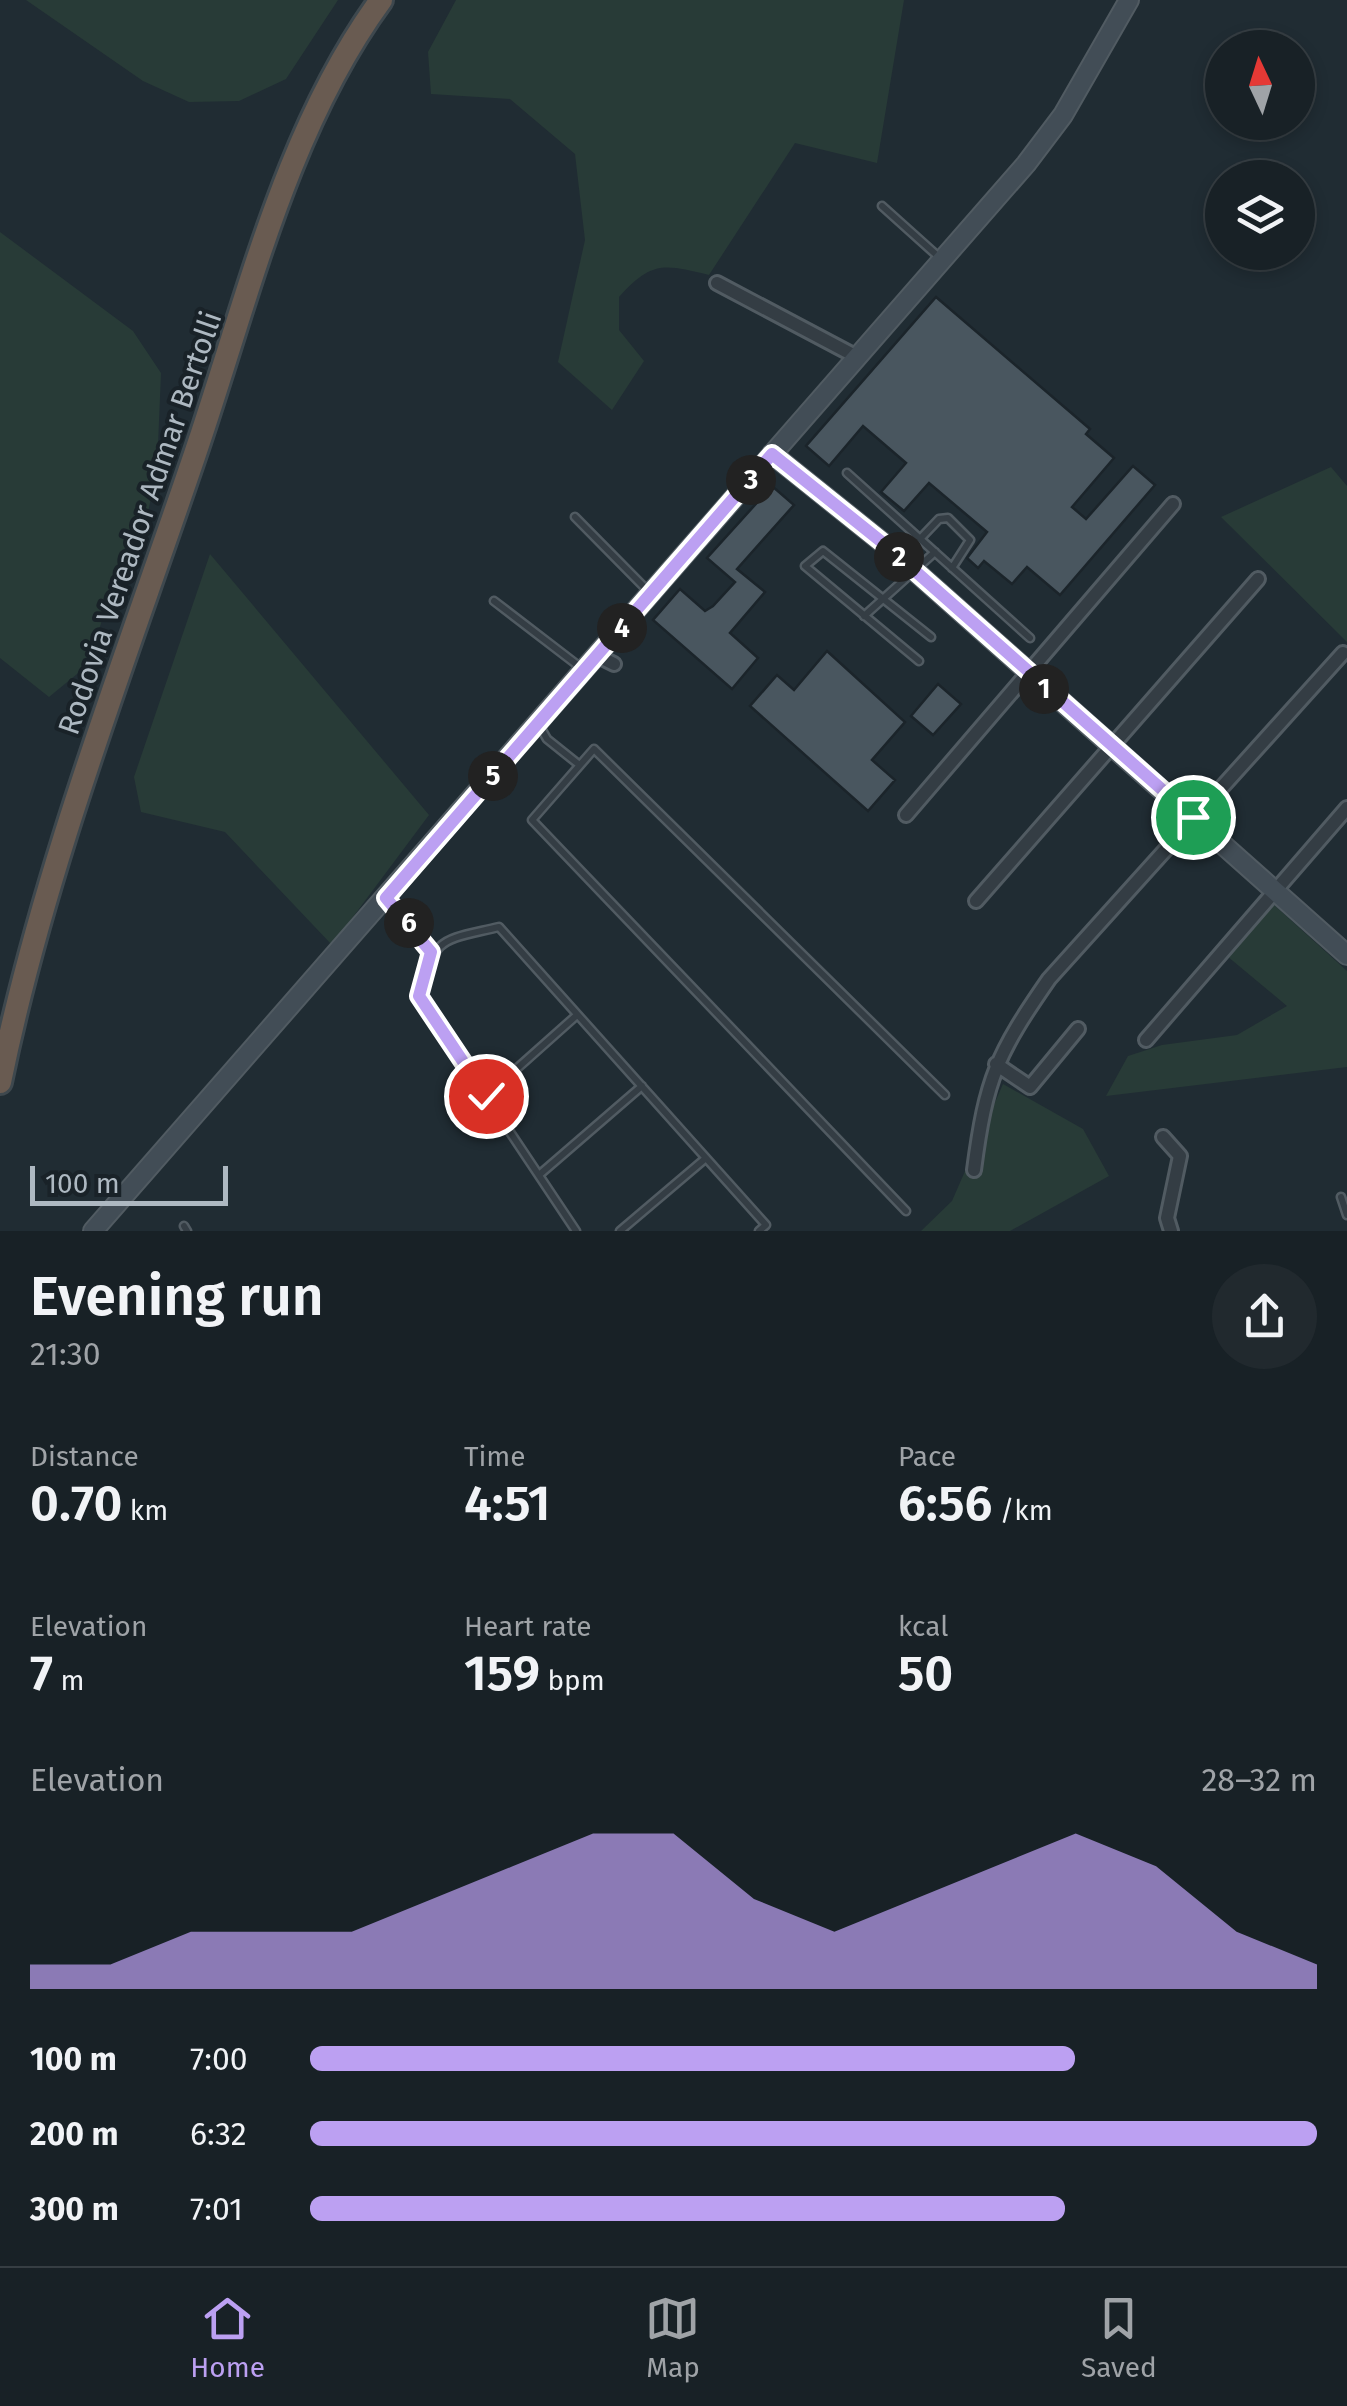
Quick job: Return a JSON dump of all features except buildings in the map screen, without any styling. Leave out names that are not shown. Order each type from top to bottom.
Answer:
[{"type":"highway","name":"Rodovia Vereador Admar Bertolli","points":[[0,1082],[53,874],[279,204],[334,75],[381,0]]},
{"type":"street","points":[[92,1231],[539,724],[599,664],[652,594],[1045,140],[1129,0]]},
{"type":"street","points":[[717,283],[857,357]]},
{"type":"street","points":[[772,454],[915,571],[1347,955]]},
{"type":"street","points":[[906,814],[1173,504]]},
{"type":"street","points":[[976,901],[1258,579]]},
{"type":"street","points":[[974,1170],[984,1094],[996,1064],[1049,978],[1344,653]]},
{"type":"street","points":[[1146,1040],[1347,808]]},
{"type":"street","points":[[996,1064],[1030,1087],[1078,1029]]},
{"type":"street","points":[[1163,1137],[1180,1156],[1167,1218],[1171,1231]]},
{"type":"lane","points":[[882,206],[942,260]]},
{"type":"lane","points":[[847,473],[1030,638]]},
{"type":"lane","points":[[575,517],[652,594]]},
{"type":"lane","points":[[920,539],[939,519],[948,518],[970,540],[952,568]]},
{"type":"lane","points":[[919,661],[805,566],[822,550],[931,637]]},
{"type":"lane","points":[[864,616],[935,552]]},
{"type":"lane","points":[[494,601],[599,664]]},
{"type":"lane","points":[[539,724],[547,740],[577,763]]},
{"type":"lane","points":[[906,1211],[532,820],[577,763],[594,750],[945,1095]]},
{"type":"lane","points":[[386,898],[431,952]]},
{"type":"lane","points":[[576,1231],[419,996],[431,952],[447,940],[499,928],[766,1225],[759,1231]]},
{"type":"lane","points":[[486,1096],[578,1014]]},
{"type":"lane","points":[[539,1175],[642,1086]]},
{"type":"lane","points":[[620,1231],[706,1158]]},
{"type":"lane","points":[[1341,1197],[1347,1215]]},
{"type":"green space","points":[[26,0],[338,0],[286,79],[239,101],[189,102],[143,81]]},
{"type":"green space","points":[[456,0],[904,0],[877,163],[795,143],[709,275],[659,268],[630,285],[619,297],[619,330],[644,361],[612,410],[558,362],[585,240],[575,154],[510,99],[431,94],[428,52]]},
{"type":"green space","points":[[0,232],[133,331],[161,373],[157,469],[146,522],[103,617],[88,665],[49,697],[0,658]]},
{"type":"green space","points":[[1331,467],[1347,486],[1347,642],[1221,517]]},
{"type":"green space","points":[[210,554],[429,815],[332,945],[225,832],[141,812],[134,777]]},
{"type":"green space","points":[[1272,903],[1347,971],[1347,1067],[1106,1096],[1128,1056],[1162,1045],[1237,1035],[1287,1006],[1227,956]]},
{"type":"green space","points":[[1003,1084],[1083,1129],[1109,1176],[1010,1231],[921,1231],[952,1201]]},
{"type":"route","points":[[486,1096],[419,996],[431,952],[386,898],[772,454],[888,547],[1076,718],[1193,817]]}]
